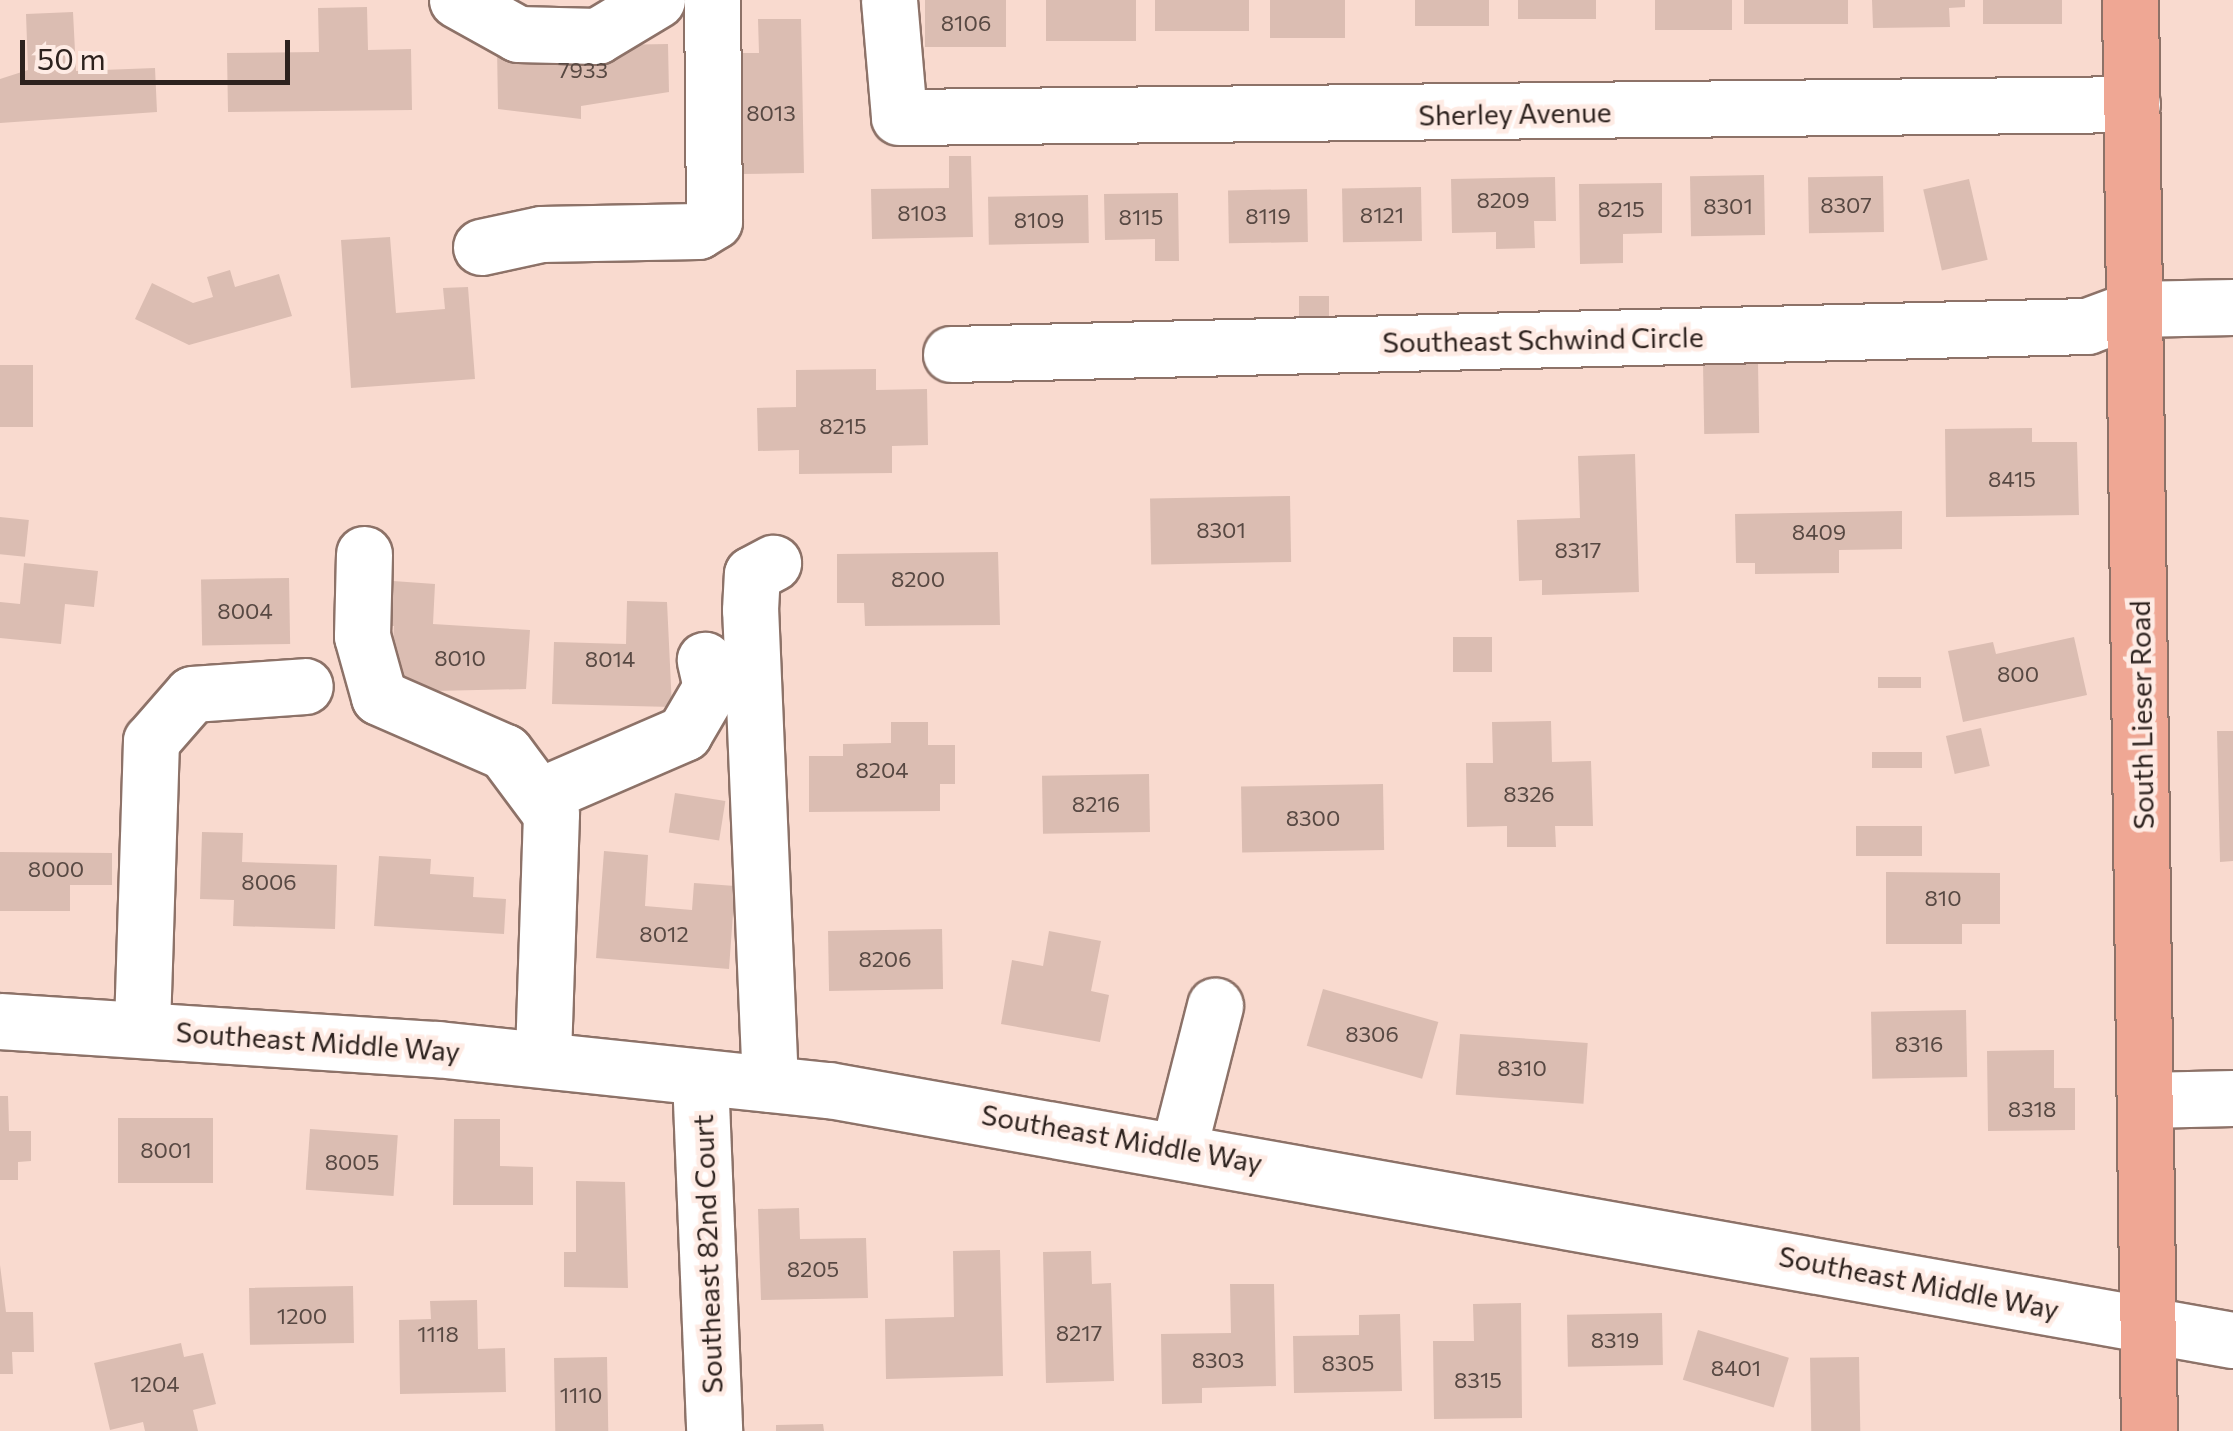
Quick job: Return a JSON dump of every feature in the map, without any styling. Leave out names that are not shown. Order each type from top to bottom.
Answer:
[{"type":"main road","name":"South Lieser Road","points":[[2130,0],[2149,1431]]},
{"type":"street","points":[[456,0],[518,34],[596,36],[656,0]]},
{"type":"street","points":[[481,247],[541,234],[698,231],[714,220],[712,0]]},
{"type":"street","name":"Sherley Avenue","points":[[889,0],[899,118],[2132,104]]},
{"type":"street","points":[[2133,309],[2233,308]]},
{"type":"street","name":"Southeast Schwind Circle","points":[[950,354],[2087,326],[2133,309]]},
{"type":"street","points":[[364,554],[362,636],[379,697],[505,752],[542,794],[551,814],[543,1059]]},
{"type":"street","points":[[770,1084],[750,610],[752,574],[774,563]]},
{"type":"street","points":[[542,794],[684,733],[711,687],[705,660]]},
{"type":"street","points":[[142,1027],[151,740],[192,694],[305,686]]},
{"type":"street","points":[[1179,1148],[1215,1006]]},
{"type":"street","name":"Southeast Middle Way","points":[[0,1020],[142,1027],[543,1059],[770,1084],[1179,1148],[2233,1340]]},
{"type":"street","name":"Southeast 82nd Court","points":[[700,1077],[714,1431]]},
{"type":"street","points":[[2146,1100],[2233,1098]]},
{"type":"building","points":[[925,0],[1006,0],[1006,47],[925,47]]},
{"type":"building","points":[[1046,0],[1136,0],[1136,41],[1046,41]]},
{"type":"building","points":[[1155,0],[1249,0],[1249,31],[1155,31]]},
{"type":"building","points":[[1270,0],[1345,0],[1345,38],[1270,38]]},
{"type":"building","points":[[1415,0],[1489,0],[1489,26],[1415,26]]},
{"type":"building","points":[[1518,0],[1596,0],[1596,19],[1518,19]]},
{"type":"building","points":[[1655,0],[1732,0],[1732,30],[1655,30]]},
{"type":"building","points":[[1744,0],[1848,0],[1848,24],[1744,24]]},
{"type":"building","points":[[1872,0],[1965,0],[1965,7],[1949,8],[1950,27],[1873,28]]},
{"type":"building","points":[[1983,0],[2062,0],[2062,24],[1983,24]]},
{"type":"building","points":[[367,7],[368,50],[411,49],[412,110],[228,112],[227,53],[319,52],[318,8]]},
{"type":"building","points":[[73,12],[76,71],[155,68],[157,112],[0,123],[0,79],[28,70],[26,14]]},
{"type":"building","points":[[758,19],[801,19],[804,173],[740,174],[738,53],[759,53]]},
{"type":"building","points":[[668,44],[669,92],[581,106],[581,119],[498,109],[497,47]]},
{"type":"building","points":[[949,156],[971,156],[973,237],[872,239],[871,189],[949,188]]},
{"type":"building","points":[[1764,175],[1765,235],[1691,236],[1690,176]]},
{"type":"building","points":[[1883,176],[1884,232],[1809,233],[1808,177]]},
{"type":"building","points":[[1555,177],[1556,221],[1534,221],[1535,248],[1496,249],[1496,232],[1452,233],[1451,179]]},
{"type":"building","points":[[1969,179],[1988,260],[1942,270],[1923,190]]},
{"type":"building","points":[[1662,183],[1662,233],[1623,234],[1623,263],[1580,264],[1579,184]]},
{"type":"building","points":[[1421,187],[1422,241],[1343,242],[1342,188]]},
{"type":"building","points":[[1307,189],[1308,242],[1229,243],[1228,190]]},
{"type":"building","points":[[1178,193],[1179,261],[1155,261],[1155,239],[1105,240],[1104,194]]},
{"type":"building","points":[[1088,195],[1089,243],[989,245],[988,197]]},
{"type":"building","points":[[390,237],[396,313],[445,309],[443,288],[468,287],[475,379],[351,388],[341,240]]},
{"type":"building","points":[[230,270],[235,287],[279,274],[292,316],[189,345],[135,319],[152,283],[193,303],[213,297],[207,277]]},
{"type":"building","points":[[1299,296],[1329,296],[1329,318],[1299,318]]},
{"type":"building","points":[[1758,363],[1759,433],[1704,434],[1703,364]]},
{"type":"building","points":[[0,365],[33,365],[33,427],[0,427]]},
{"type":"building","points":[[876,369],[876,390],[927,389],[928,445],[892,446],[892,473],[799,474],[799,450],[758,451],[757,408],[796,407],[796,370]]},
{"type":"building","points":[[2032,428],[2032,442],[2077,442],[2079,515],[1946,517],[1945,429]]},
{"type":"building","points":[[1635,454],[1639,592],[1542,595],[1542,580],[1519,581],[1517,520],[1580,518],[1578,456]]},
{"type":"building","points":[[1290,496],[1291,562],[1151,564],[1150,498]]},
{"type":"building","points":[[1902,511],[1902,549],[1839,550],[1839,573],[1755,574],[1755,563],[1736,563],[1735,514]]},
{"type":"building","points":[[0,517],[29,520],[25,557],[0,554]]},
{"type":"building","points":[[998,552],[1000,625],[865,626],[864,603],[837,603],[837,554]]},
{"type":"building","points":[[24,563],[98,571],[94,607],[65,604],[61,644],[0,638],[0,602],[20,604]]},
{"type":"building","points":[[289,578],[290,644],[202,646],[201,580]]},
{"type":"building","points":[[379,580],[435,584],[433,624],[530,630],[526,689],[390,692],[394,626],[376,625]]},
{"type":"building","points":[[627,601],[667,602],[672,707],[552,704],[554,642],[626,644]]},
{"type":"building","points":[[1453,637],[1492,637],[1492,672],[1453,672]]},
{"type":"building","points":[[2074,637],[2087,695],[1963,722],[1948,651],[1993,642],[1996,654]]},
{"type":"building","points":[[1878,677],[1921,677],[1921,688],[1878,688]]},
{"type":"building","points":[[1551,721],[1552,762],[1591,761],[1593,826],[1555,826],[1556,847],[1507,847],[1507,826],[1467,827],[1466,763],[1493,763],[1492,722]]},
{"type":"building","points":[[891,722],[928,722],[928,745],[955,745],[955,784],[940,784],[940,811],[809,812],[809,756],[843,756],[843,744],[891,743]]},
{"type":"building","points":[[1981,728],[1990,766],[1955,774],[1946,736]]},
{"type":"building","points":[[2217,731],[2233,731],[2233,861],[2220,862]]},
{"type":"building","points":[[1872,752],[1922,752],[1922,768],[1872,768]]},
{"type":"building","points":[[1149,774],[1150,832],[1043,834],[1042,776]]},
{"type":"building","points":[[1383,784],[1384,850],[1242,852],[1241,786]]},
{"type":"building","points":[[675,793],[725,801],[719,840],[669,833]]},
{"type":"building","points":[[1856,826],[1922,826],[1922,856],[1856,856]]},
{"type":"building","points":[[202,832],[243,833],[242,862],[337,865],[335,929],[233,926],[234,900],[200,899]]},
{"type":"building","points":[[604,851],[648,855],[645,906],[692,910],[694,883],[735,886],[729,969],[596,958]]},
{"type":"building","points":[[0,852],[112,853],[112,885],[70,885],[70,911],[0,911]]},
{"type":"building","points":[[379,856],[431,859],[430,874],[474,877],[473,897],[506,899],[504,934],[374,926]]},
{"type":"building","points":[[1886,872],[2000,873],[2000,924],[1962,924],[1962,944],[1886,944]]},
{"type":"building","points":[[942,929],[943,989],[829,991],[828,931]]},
{"type":"building","points":[[1049,931],[1101,941],[1091,991],[1109,995],[1100,1042],[1001,1024],[1012,960],[1043,966]]},
{"type":"building","points":[[1323,989],[1438,1022],[1422,1079],[1307,1046]]},
{"type":"building","points":[[1966,1010],[1967,1077],[1872,1079],[1871,1012]]},
{"type":"building","points":[[1460,1034],[1588,1043],[1583,1104],[1456,1095]]},
{"type":"building","points":[[2054,1050],[2054,1088],[2075,1088],[2075,1130],[1988,1131],[1987,1051]]},
{"type":"building","points":[[0,1096],[8,1096],[9,1131],[31,1131],[31,1161],[18,1162],[18,1180],[0,1180]]},
{"type":"building","points":[[118,1118],[213,1118],[213,1183],[118,1183]]},
{"type":"building","points":[[454,1119],[500,1119],[500,1166],[533,1167],[533,1205],[453,1205]]},
{"type":"building","points":[[310,1129],[398,1135],[394,1196],[306,1190]]},
{"type":"building","points":[[576,1181],[625,1182],[628,1288],[564,1287],[564,1252],[576,1252]]},
{"type":"building","points":[[799,1208],[800,1239],[866,1238],[868,1298],[761,1300],[758,1209]]},
{"type":"building","points":[[1000,1250],[1003,1376],[886,1379],[885,1319],[954,1317],[953,1251]]},
{"type":"building","points":[[1091,1251],[1092,1284],[1111,1283],[1114,1381],[1046,1383],[1043,1252]]},
{"type":"building","points":[[0,1265],[6,1312],[33,1312],[34,1352],[12,1352],[13,1374],[0,1374]]},
{"type":"building","points":[[1230,1284],[1274,1284],[1276,1386],[1202,1388],[1202,1403],[1162,1404],[1161,1334],[1231,1333]]},
{"type":"building","points":[[353,1286],[354,1343],[250,1345],[249,1288]]},
{"type":"building","points":[[477,1300],[478,1349],[505,1348],[506,1392],[400,1394],[399,1320],[431,1319],[430,1301]]},
{"type":"building","points":[[1521,1303],[1522,1418],[1434,1419],[1433,1341],[1474,1341],[1473,1304]]},
{"type":"building","points":[[1662,1313],[1663,1365],[1568,1367],[1567,1315]]},
{"type":"building","points":[[1400,1314],[1402,1391],[1294,1393],[1293,1336],[1359,1335],[1359,1315]]},
{"type":"building","points":[[1698,1330],[1789,1358],[1774,1408],[1683,1380]]},
{"type":"building","points":[[181,1343],[184,1357],[203,1353],[216,1404],[193,1410],[198,1431],[145,1431],[143,1422],[110,1430],[94,1363]]},
{"type":"building","points":[[607,1357],[608,1431],[555,1431],[554,1358]]},
{"type":"building","points":[[1859,1357],[1860,1431],[1811,1431],[1810,1358]]},
{"type":"building","points":[[823,1424],[824,1431],[776,1431],[776,1425]]}]
